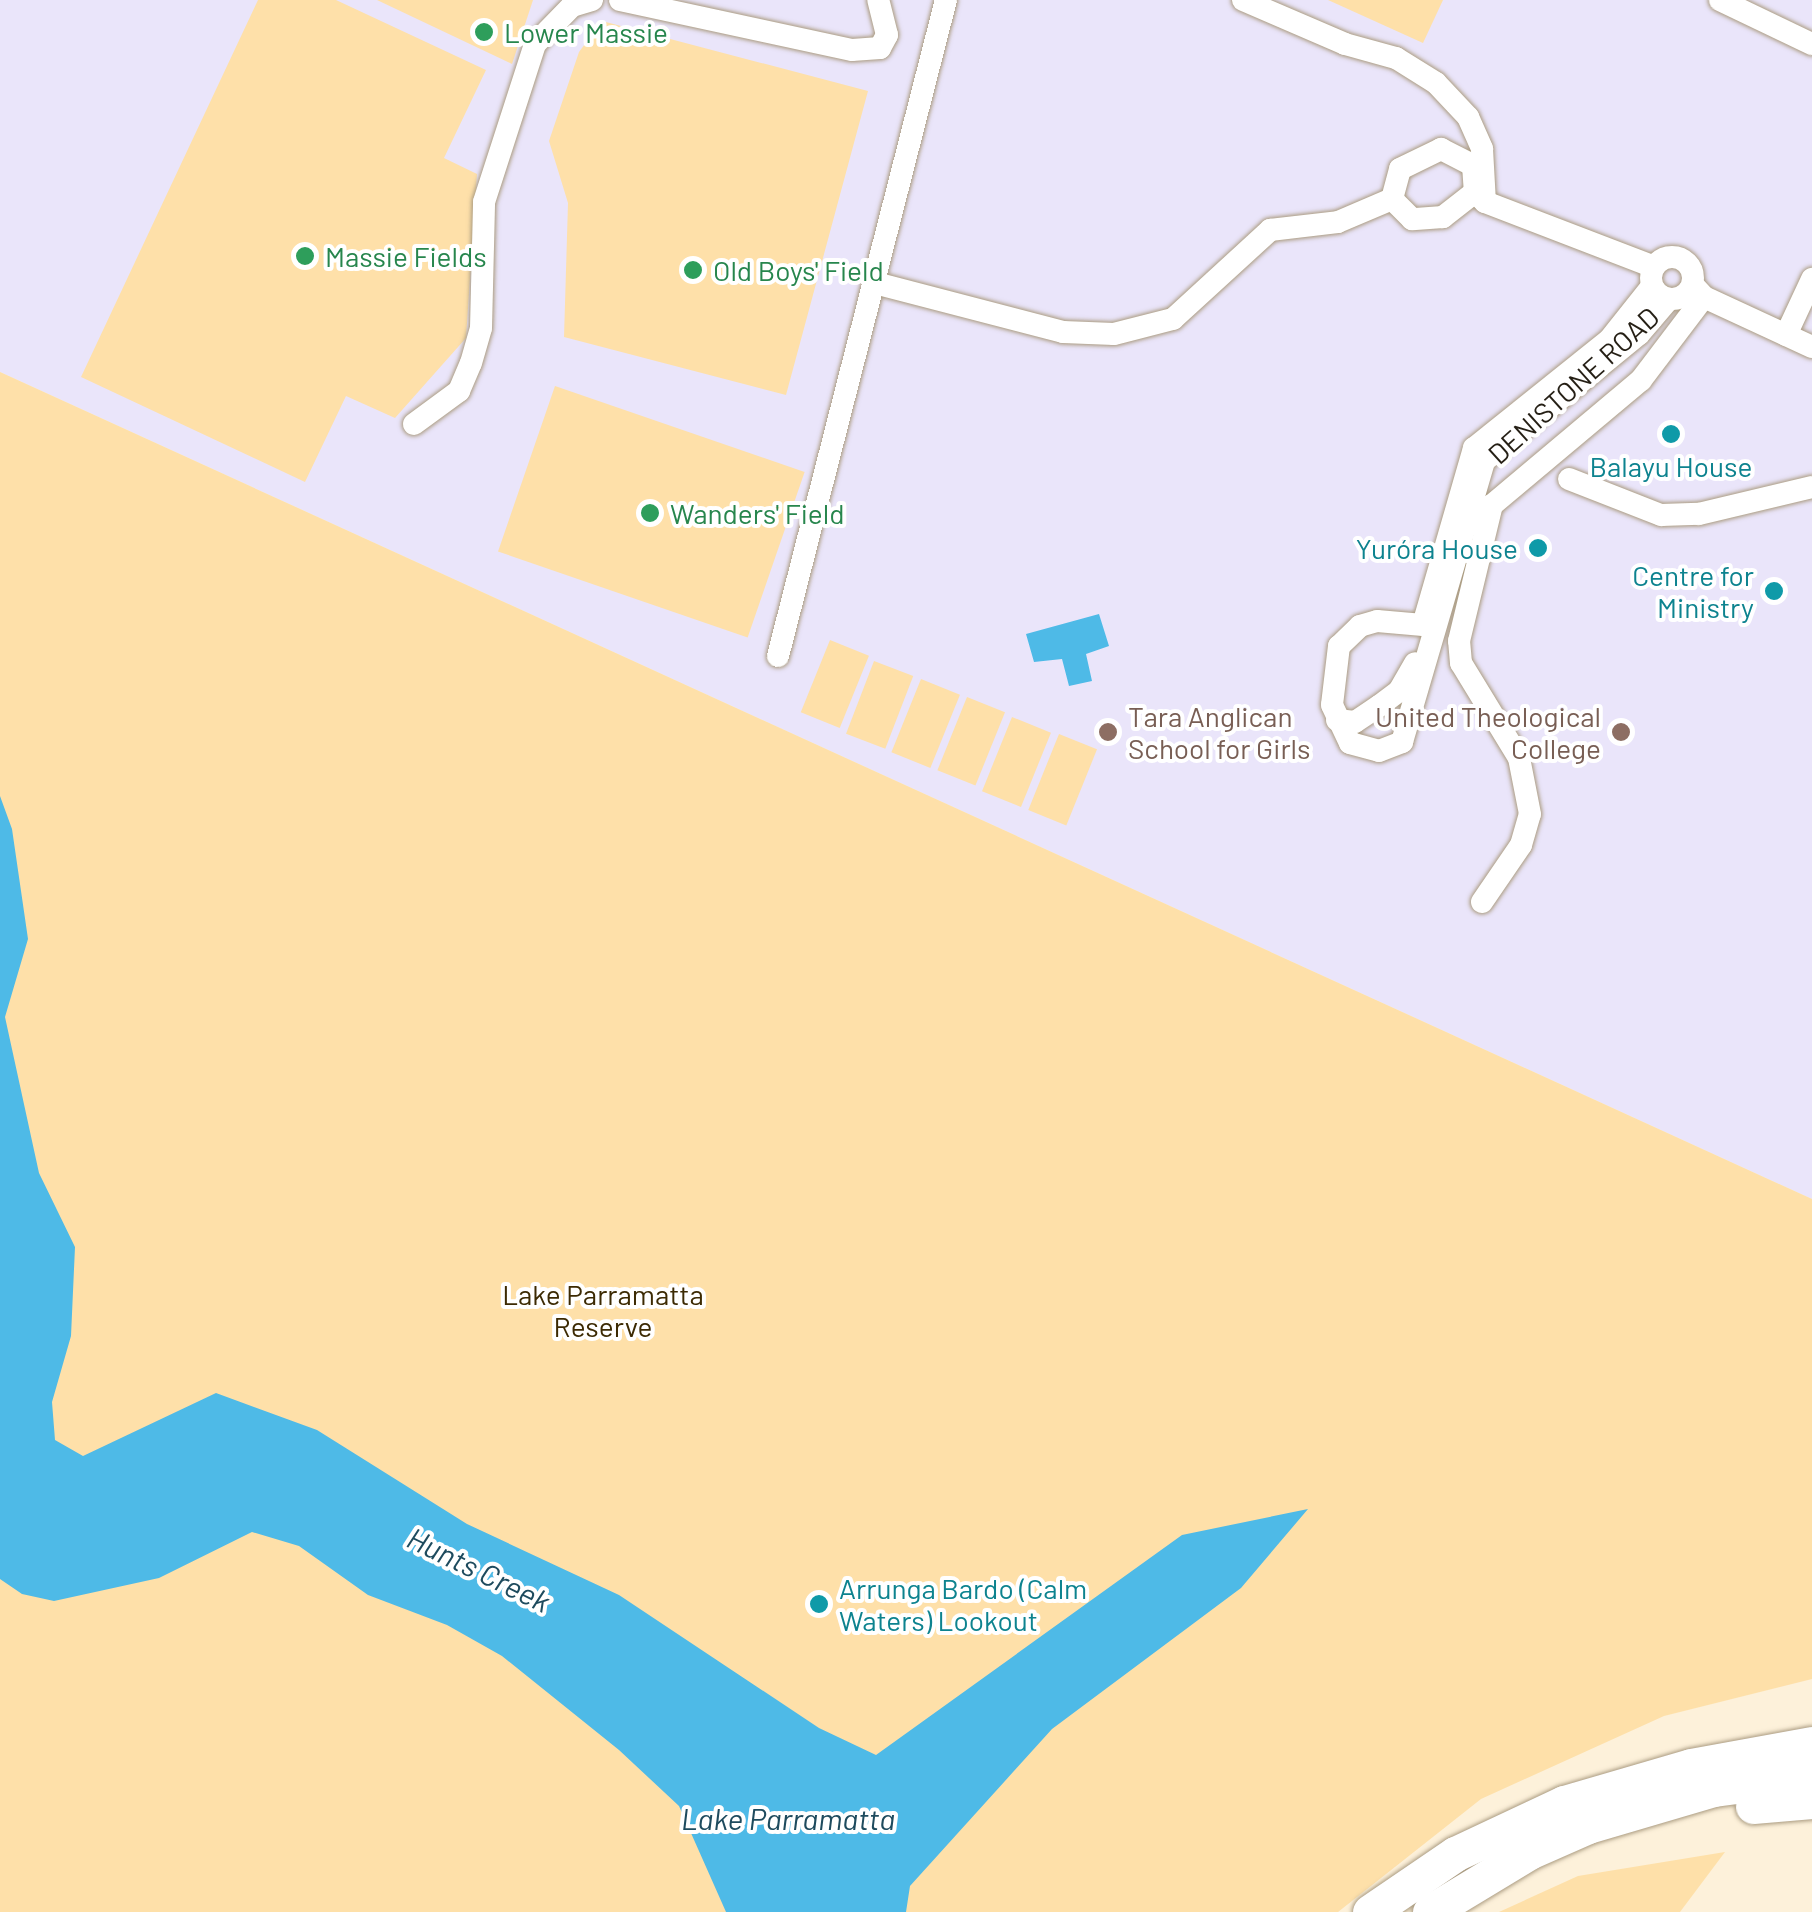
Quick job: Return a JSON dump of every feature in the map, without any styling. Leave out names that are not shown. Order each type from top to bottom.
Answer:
[{"type":"highway","points":[[1370,1912],[1561,1791],[1626,1762],[1812,1719]]},
{"type":"highway","points":[[1456,1854],[1599,1790],[1812,1744]]},
{"type":"highway","points":[[1430,1912],[1529,1852],[1588,1826],[1714,1790],[1812,1776]]},
{"type":"highway","points":[[1449,1912],[1593,1844],[1718,1812],[1812,1801]]},
{"type":"street","points":[[414,424],[458,392],[471,363],[482,328],[484,202],[535,44],[572,6],[592,0]]},
{"type":"street","points":[[620,0],[852,50],[880,48],[887,36],[878,0]]},
{"type":"street","points":[[694,0],[723,25]]},
{"type":"street","points":[[778,656],[946,0]]},
{"type":"street","points":[[1243,0],[1345,44],[1396,58],[1436,83],[1468,117],[1482,149],[1480,197]]},
{"type":"street","points":[[1720,0],[1812,44]]},
{"type":"street","points":[[1392,199],[1400,169],[1441,150],[1472,164],[1480,197]]},
{"type":"street","points":[[1392,199],[1412,219],[1426,222],[1480,197]]},
{"type":"street","points":[[1480,197],[1683,297],[1699,291]]},
{"type":"street","points":[[875,283],[1062,332],[1114,334],[1173,318],[1270,230],[1338,222],[1392,199]]},
{"type":"street","points":[[1658,284],[1671,256],[1684,260],[1699,291],[1812,346]]},
{"type":"street","points":[[1786,335],[1812,279]]},
{"type":"street","name":"DENISTONE ROAD","points":[[1338,720],[1356,722],[1399,692],[1421,649],[1423,625],[1474,448],[1609,340],[1658,284]]},
{"type":"street","name":"DENISTONE ROAD","points":[[1338,720],[1360,748],[1402,742],[1484,461],[1639,334],[1658,284]]},
{"type":"street","points":[[1482,902],[1521,845],[1530,814],[1518,758],[1461,662],[1460,641],[1492,504],[1641,380],[1699,291]]},
{"type":"street","points":[[1569,478],[1661,515],[1699,514],[1812,488]]},
{"type":"street","points":[[1338,720],[1330,674],[1339,646],[1360,626],[1376,621],[1423,625]]},
{"type":"shaded area","name":"Tara Anglican School for Girls","points":[[0,0],[1812,0],[1812,1199],[0,372]]},
{"type":"green space","name":"Massie Fields","points":[[258,0],[336,0],[486,70],[444,158],[477,174],[466,338],[395,418],[346,396],[305,482],[81,377]]},
{"type":"green space","name":"Lower Massie","points":[[377,0],[533,0],[512,64]]},
{"type":"green space","points":[[1328,0],[1443,0],[1423,43]]},
{"type":"green space","name":"Old Boys' Field","points":[[602,21],[868,91],[786,395],[564,337],[568,203],[549,141],[579,52]]},
{"type":"green space","name":"Lake Parramatta Reserve","points":[[0,372],[1812,1199],[1812,1679],[1664,1716],[1481,1799],[1338,1912],[0,1912]]},
{"type":"green space","name":"Wanders' Field","points":[[555,386],[805,472],[748,637],[498,551]]},
{"type":"green space","points":[[830,640],[869,656],[840,728],[801,712]]},
{"type":"green space","points":[[874,661],[913,676],[885,749],[846,734]]},
{"type":"green space","points":[[921,679],[960,695],[930,768],[891,752]]},
{"type":"green space","points":[[967,697],[1005,712],[975,786],[937,770]]},
{"type":"green space","points":[[1012,717],[1051,733],[1021,807],[982,791]]},
{"type":"green space","points":[[1059,734],[1097,749],[1066,825],[1028,810]]},
{"type":"green space","points":[[1725,1852],[1680,1912],[1499,1912],[1578,1876]]},
{"type":"water","points":[[1099,614],[1109,646],[1086,654],[1092,681],[1069,686],[1062,659],[1034,662],[1026,634]]},
{"type":"water","name":"Lake Parramatta","points":[[0,796],[12,829],[28,939],[5,1017],[39,1173],[75,1247],[71,1336],[52,1402],[55,1440],[83,1456],[216,1393],[317,1430],[467,1524],[619,1595],[819,1728],[876,1755],[1182,1535],[1308,1509],[1241,1588],[1052,1729],[910,1886],[906,1912],[726,1912],[679,1806],[619,1750],[502,1656],[447,1625],[368,1595],[299,1546],[252,1532],[159,1578],[54,1601],[22,1594],[0,1579]]},
{"type":"place","name":"Lower Massie","points":[[484,32]]},
{"type":"place","name":"Massie Fields","points":[[305,256]]},
{"type":"place","name":"Old Boys' Field","points":[[693,270]]},
{"type":"place","name":"Balayu House","points":[[1671,434]]},
{"type":"place","name":"Wanders' Field","points":[[650,513]]},
{"type":"place","name":"Yuróra House","points":[[1538,548]]},
{"type":"place","name":"Centre for Ministry","points":[[1774,591]]},
{"type":"place","name":"Tara Anglican School for Girls","points":[[1108,732]]},
{"type":"place","name":"United Theological College","points":[[1621,732]]},
{"type":"place","name":"Arrunga Bardo (Calm Waters) Lookout","points":[[819,1604]]},
{"type":"water label","name":"Hunts Creek","points":[[479,1569]]}]
